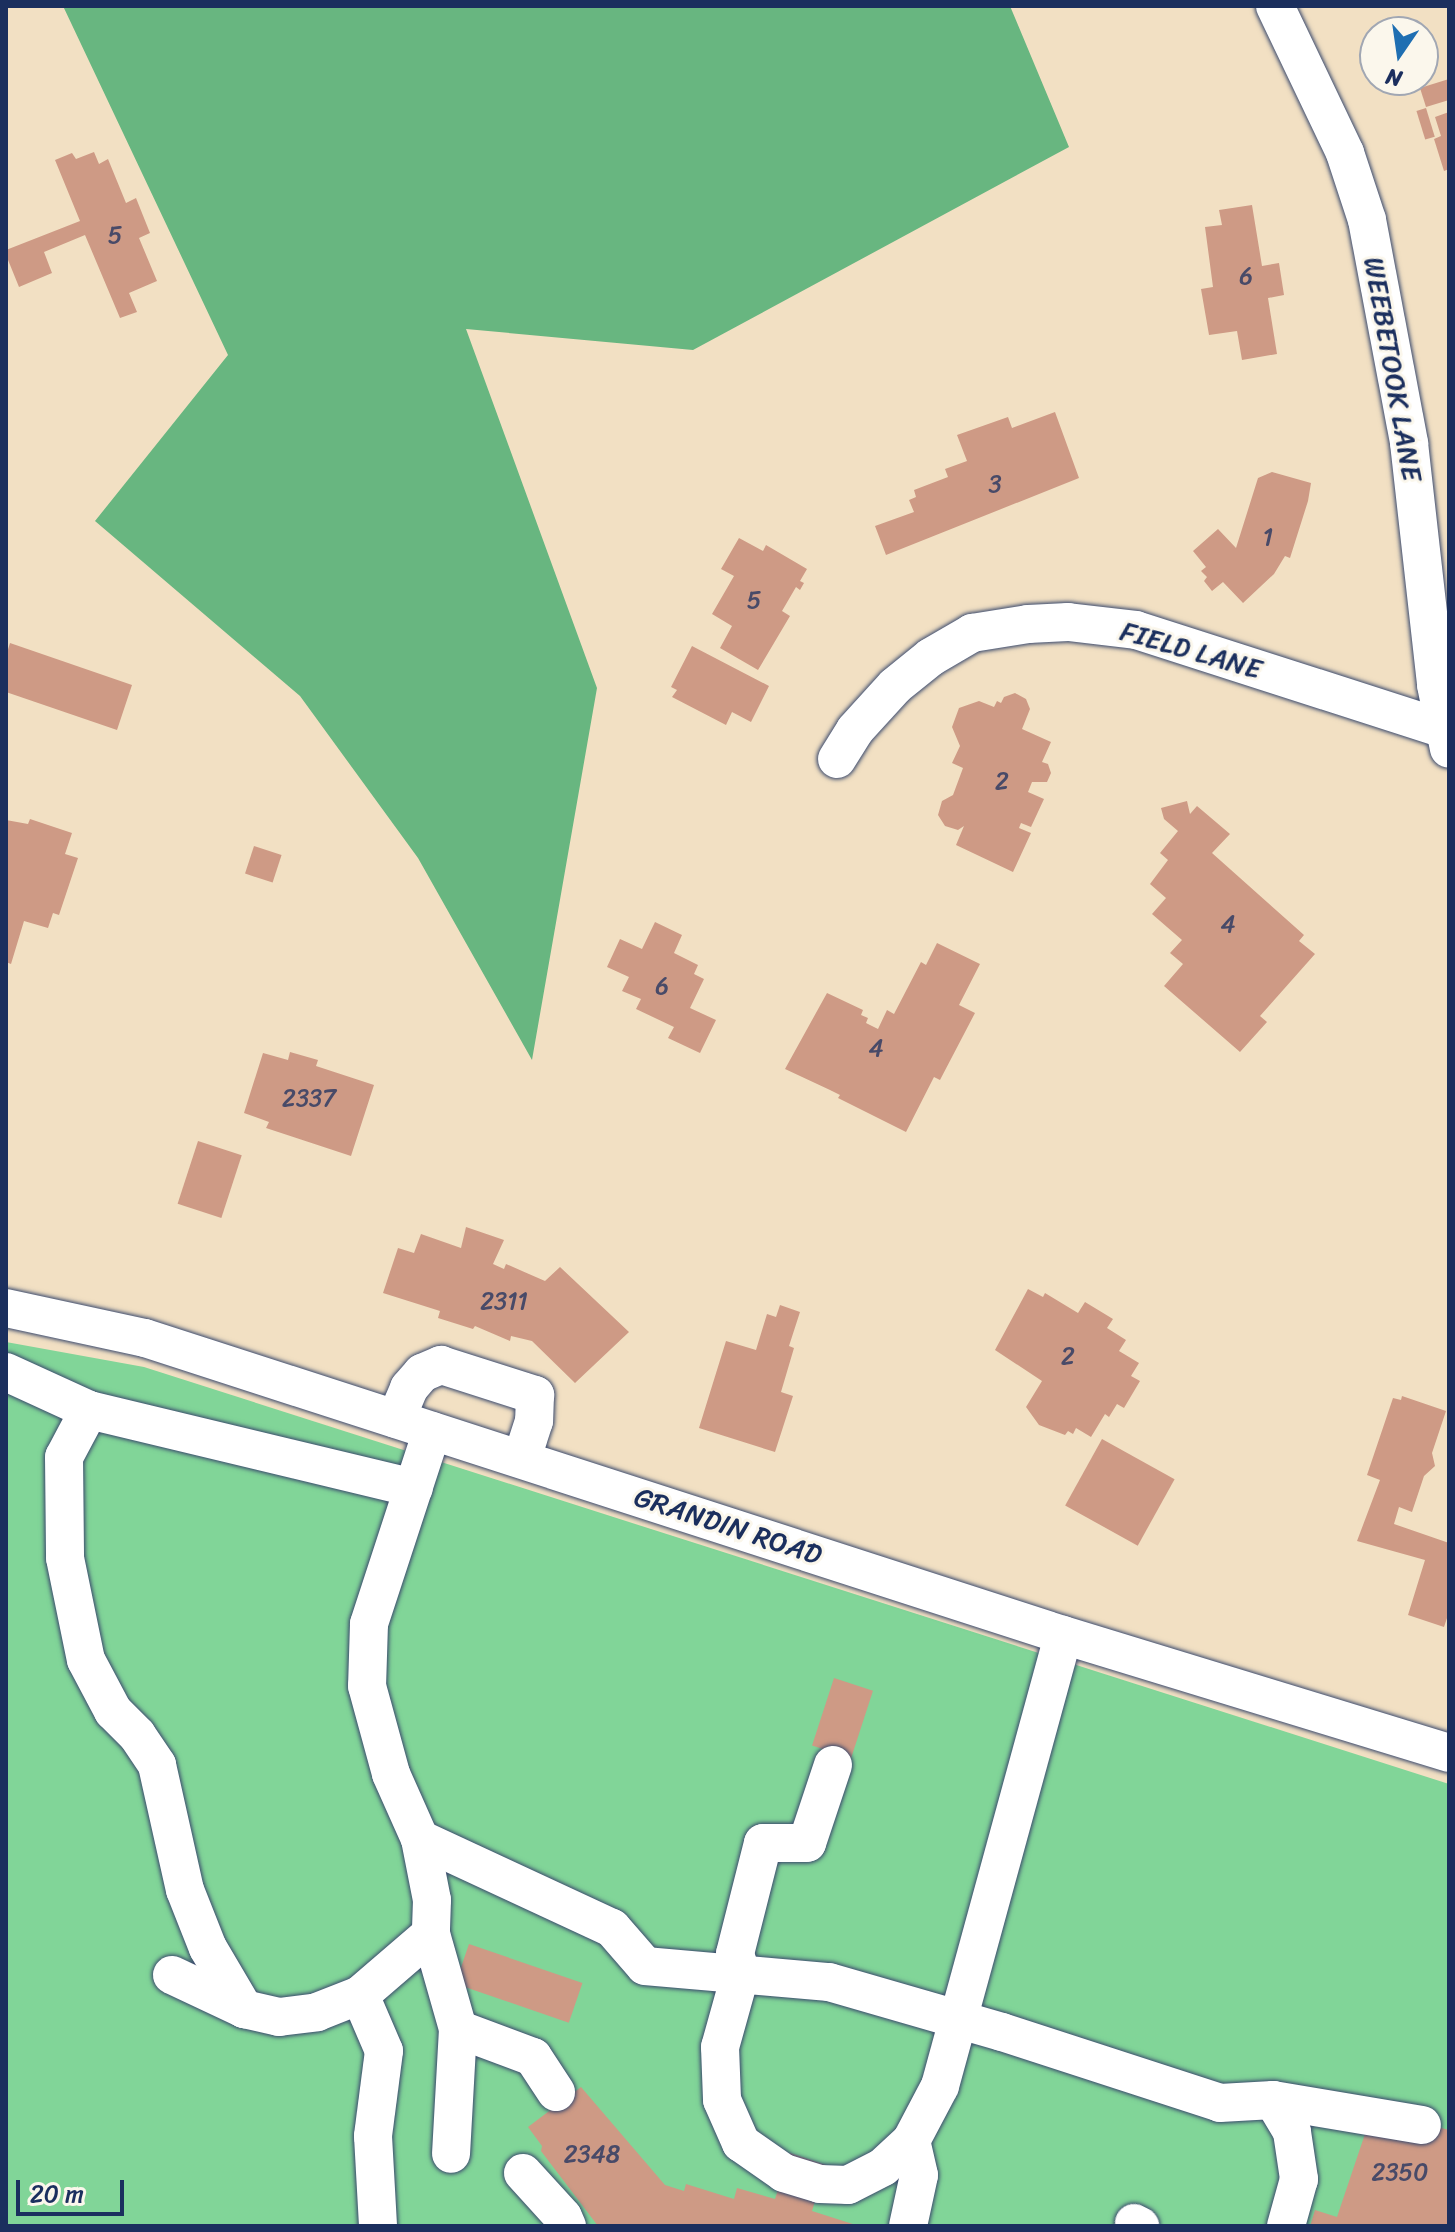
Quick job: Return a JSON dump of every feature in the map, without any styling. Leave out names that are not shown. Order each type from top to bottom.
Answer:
[{"type":"street","name":"WEEBETOOK LANE","points":[[1275,6],[1345,153],[1367,220],[1409,443],[1431,646],[1447,739]]},
{"type":"street","name":"FIELD LANE","points":[[837,759],[855,730],[895,686],[931,657],[972,633],[1028,624],[1068,622],[1136,630],[1447,739]]},
{"type":"street","name":"GRANDIN ROAD","points":[[6,1308],[145,1338],[1063,1635],[1449,1753]]},
{"type":"street","points":[[396,1419],[415,1381],[422,1373],[441,1365],[535,1395],[534,1421],[522,1459]]},
{"type":"street","points":[[6,1372],[89,1410],[414,1488]]},
{"type":"street","points":[[89,1410],[64,1457],[65,1558],[86,1660],[113,1711],[137,1735],[157,1765],[185,1890],[208,1948],[244,2009]]},
{"type":"street","points":[[432,1431],[369,1624],[367,1686],[391,1774],[420,1839],[432,1900],[431,1934],[458,2029],[451,2154]]},
{"type":"street","points":[[833,1765],[807,1843],[763,1843],[735,1954],[741,1972],[720,2047],[722,2100],[741,2143],[784,2173],[820,2184],[848,2185],[883,2167],[911,2141],[940,2086],[955,2021],[1063,1635]]},
{"type":"street","points":[[420,1839],[612,1928],[645,1966],[829,1982],[955,2021],[1002,2032],[1220,2103],[1273,2100],[1422,2125]]},
{"type":"street","points":[[172,1975],[244,2009],[279,2017],[317,2012],[360,1995],[431,1934]]},
{"type":"street","points":[[360,1995],[384,2051],[373,2136],[378,2226]]},
{"type":"street","points":[[458,2029],[533,2057],[556,2092]]},
{"type":"street","points":[[1273,2100],[1292,2132],[1299,2179],[1286,2226]]},
{"type":"street","points":[[911,2141],[919,2175],[913,2225]]},
{"type":"street","points":[[523,2173],[563,2217],[567,2226]]},
{"type":"green space","points":[[63,6],[1010,6],[1069,147],[693,350],[466,329],[597,688],[532,1060],[418,858],[300,696],[95,521],[228,355]]},
{"type":"green space","points":[[6,1342],[144,1367],[1449,1784],[1449,2226],[6,2226]]},
{"type":"building","points":[[1449,79],[1449,100],[1426,107],[1423,96],[1439,96],[1439,82]]},
{"type":"building","points":[[1426,108],[1435,137],[1425,140],[1416,111]]},
{"type":"building","points":[[1449,112],[1449,169],[1444,171],[1434,139],[1441,136],[1435,117]]},
{"type":"building","points":[[94,152],[99,164],[108,159],[126,203],[136,198],[150,233],[139,238],[157,281],[129,293],[137,312],[120,318],[85,235],[44,252],[52,273],[19,287],[6,255],[6,250],[80,221],[55,160],[72,153],[76,159]]},
{"type":"building","points":[[1252,205],[1262,266],[1279,263],[1284,295],[1268,298],[1277,354],[1242,360],[1237,331],[1209,335],[1201,289],[1213,287],[1205,227],[1222,225],[1219,210]]},
{"type":"building","points":[[1055,412],[1079,478],[886,555],[875,526],[914,512],[909,500],[916,497],[914,490],[948,477],[945,469],[967,461],[957,435],[1008,417],[1012,428]]},
{"type":"building","points":[[1272,472],[1311,483],[1308,501],[1290,558],[1285,556],[1274,574],[1243,603],[1223,582],[1212,591],[1201,571],[1206,567],[1193,551],[1218,529],[1236,548],[1258,478]]},
{"type":"building","points":[[739,538],[763,551],[766,545],[807,569],[800,581],[804,583],[800,590],[796,587],[782,611],[790,616],[758,670],[720,648],[732,626],[712,614],[734,576],[721,569]]},
{"type":"building","points":[[10,643],[132,685],[117,730],[6,692],[6,656]]},
{"type":"building","points":[[692,646],[769,686],[751,722],[732,712],[726,725],[672,697],[677,690],[671,687]]},
{"type":"building","points":[[1015,693],[1026,699],[1030,709],[1022,729],[1051,742],[1042,762],[1048,764],[1051,773],[1047,782],[1032,782],[1028,792],[1044,799],[1031,827],[1021,823],[1019,828],[1031,833],[1013,872],[956,845],[964,826],[958,830],[945,826],[938,815],[942,801],[953,795],[963,768],[952,763],[960,746],[952,727],[959,708],[979,701],[994,707],[997,701],[1001,703],[1004,697]]},
{"type":"building","points":[[1187,801],[1190,814],[1197,806],[1230,834],[1212,853],[1304,935],[1299,941],[1315,954],[1260,1016],[1267,1022],[1240,1052],[1164,986],[1183,964],[1170,953],[1182,940],[1152,914],[1166,898],[1150,884],[1168,860],[1160,853],[1178,831],[1164,819],[1161,808]]},
{"type":"building","points":[[30,819],[72,833],[65,854],[78,858],[59,915],[53,913],[48,928],[24,921],[11,964],[6,962],[6,820],[28,824]]},
{"type":"building","points":[[254,846],[282,855],[273,883],[245,874]]},
{"type":"building","points":[[655,922],[682,935],[674,953],[698,965],[694,974],[704,979],[690,1008],[716,1020],[700,1053],[668,1038],[674,1027],[636,1009],[641,999],[622,991],[629,977],[607,967],[620,939],[642,949]]},
{"type":"building","points":[[937,943],[980,964],[959,1005],[975,1013],[940,1080],[934,1077],[906,1132],[785,1069],[827,993],[863,1010],[861,1015],[868,1018],[866,1023],[878,1029],[887,1010],[894,1014],[921,962],[926,965]]},
{"type":"building","points":[[290,1052],[318,1060],[316,1066],[374,1085],[351,1156],[266,1128],[269,1122],[244,1113],[263,1053],[288,1060]]},
{"type":"building","points":[[198,1141],[242,1155],[221,1218],[178,1204]]},
{"type":"building","points":[[466,1227],[504,1240],[493,1264],[504,1269],[506,1264],[545,1281],[560,1267],[629,1332],[575,1383],[532,1341],[511,1336],[510,1341],[475,1326],[473,1329],[438,1318],[440,1311],[383,1293],[398,1248],[414,1253],[421,1234],[461,1248]]},
{"type":"building","points":[[1028,1289],[1043,1297],[1045,1293],[1078,1313],[1085,1302],[1113,1319],[1107,1328],[1126,1340],[1119,1351],[1139,1363],[1131,1376],[1140,1381],[1124,1408],[1117,1404],[1109,1417],[1105,1414],[1091,1437],[1076,1428],[1073,1434],[1068,1431],[1065,1435],[1039,1425],[1026,1407],[1042,1381],[995,1350]]},
{"type":"building","points":[[780,1305],[800,1312],[789,1346],[794,1348],[781,1392],[793,1396],[775,1452],[699,1428],[726,1341],[756,1350],[767,1314],[776,1317]]},
{"type":"building","points":[[1402,1396],[1446,1411],[1432,1453],[1435,1466],[1424,1476],[1412,1512],[1399,1507],[1394,1524],[1449,1543],[1449,1612],[1444,1627],[1408,1615],[1425,1560],[1357,1541],[1380,1480],[1367,1475],[1393,1398],[1401,1400]]},
{"type":"building","points":[[1102,1439],[1175,1479],[1138,1546],[1065,1505]]},
{"type":"building","points":[[834,1678],[873,1691],[851,1758],[812,1746]]},
{"type":"building","points":[[469,1944],[582,1983],[569,2023],[455,1984]]},
{"type":"building","points":[[581,2087],[665,2185],[684,2191],[686,2184],[734,2199],[737,2188],[775,2199],[790,2153],[826,2165],[812,2211],[859,2226],[598,2226],[541,2151],[542,2146],[528,2127]]},
{"type":"building","points":[[1370,2119],[1431,2125],[1449,2130],[1449,2226],[1310,2226],[1315,2210],[1337,2217]]}]
